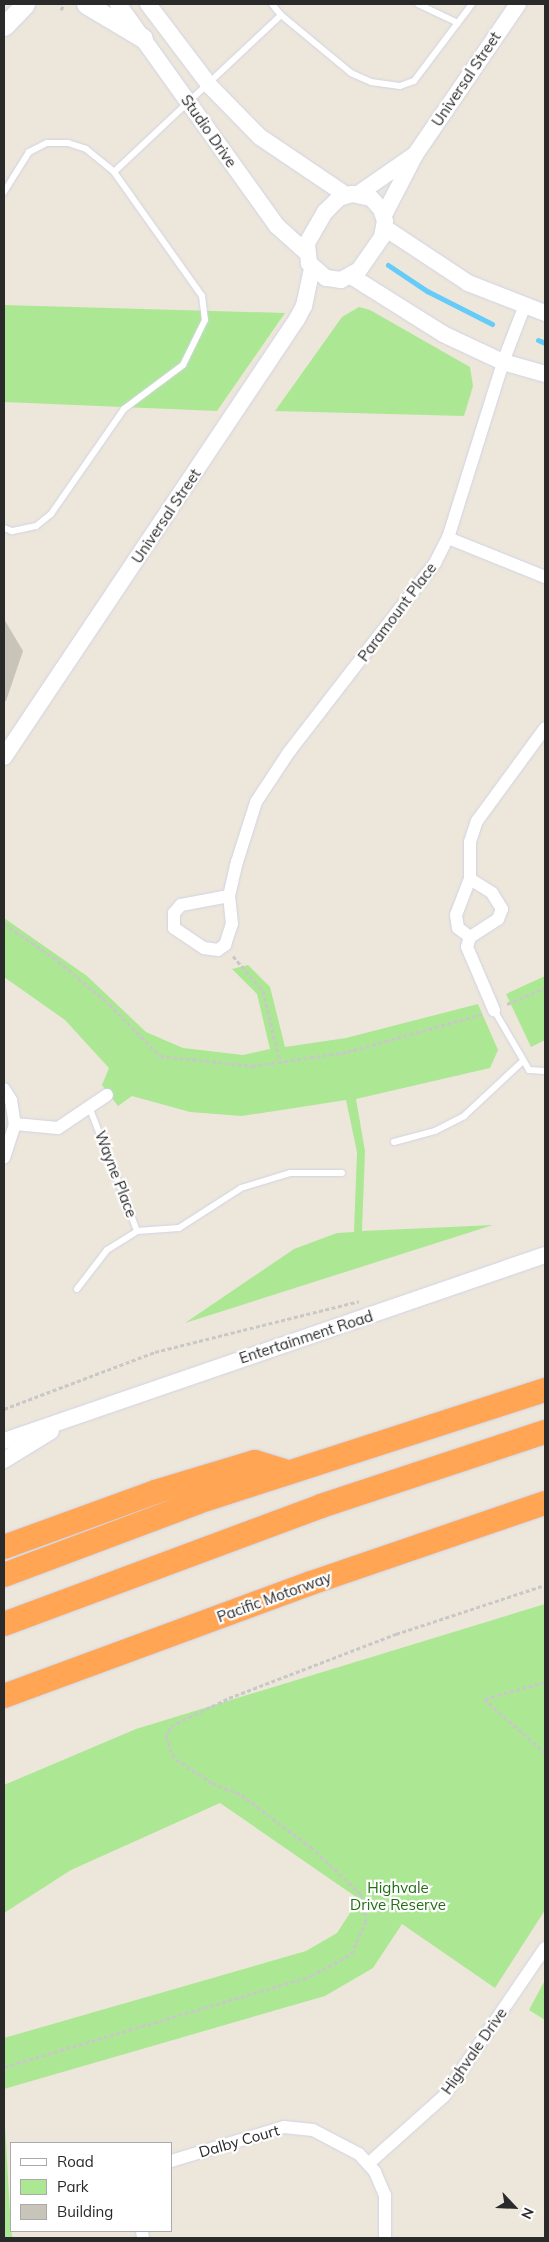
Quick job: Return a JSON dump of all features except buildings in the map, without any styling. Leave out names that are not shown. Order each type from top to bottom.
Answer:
[{"type":"highway","points":[[4,1575],[288,1472],[545,1390]]},
{"type":"highway","points":[[4,1624],[321,1506],[545,1432]]},
{"type":"highway","points":[[4,1547],[155,1492],[255,1462],[288,1472]]},
{"type":"highway","name":"Pacific Motorway","points":[[4,1696],[311,1583],[545,1503]]},
{"type":"main road","points":[[4,26],[25,4]]},
{"type":"main road","points":[[86,4],[143,38]]},
{"type":"street","name":"Studio Drive","points":[[118,4],[277,226],[309,260]]},
{"type":"street","name":"Studio Drive","points":[[148,4],[210,86],[260,137],[352,194]]},
{"type":"street","name":"Universal Street","points":[[384,221],[415,155],[518,4]]},
{"type":"street","name":"Universal Street","points":[[352,194],[415,155]]},
{"type":"street","points":[[545,313],[468,283],[384,221],[371,198],[352,194],[332,204],[316,223],[309,260],[326,278],[351,276],[443,334],[503,362],[545,374]]},
{"type":"street","points":[[351,276],[371,258],[384,221]]},
{"type":"street","name":"Universal Street","points":[[7,748],[296,319],[304,306],[309,260]]},
{"type":"street","name":"Paramount Place","points":[[225,945],[232,924],[229,896],[243,833],[270,779],[435,563],[448,538],[503,362],[525,305]]},
{"type":"street","points":[[448,538],[545,577]]},
{"type":"street","points":[[470,937],[461,932],[456,922],[470,879],[470,842],[477,821],[545,728]]},
{"type":"street","points":[[470,879],[492,893],[502,909],[490,927],[470,937],[467,947],[494,1010]]},
{"type":"street","points":[[225,945],[218,950],[204,948],[179,934],[172,922],[181,905],[229,896]]},
{"type":"street","points":[[4,1089],[11,1100],[15,1124],[4,1157]]},
{"type":"street","name":"Wayne Place","points":[[15,1124],[58,1128],[90,1109],[107,1095]]},
{"type":"street","name":"Entertainment Road","points":[[4,1441],[68,1421],[173,1380],[303,1341],[545,1254]]},
{"type":"street","name":"Entertainment Road","points":[[4,1460],[68,1421]]},
{"type":"street","name":"Highvale Drive","points":[[368,2164],[444,2096],[545,1948]]},
{"type":"street","name":"Dalby Court","points":[[172,2161],[284,2127],[313,2130],[334,2140],[368,2164],[385,2195],[385,2238]]},
{"type":"lane","points":[[272,4],[281,15],[351,73],[390,86],[414,81],[472,4]]},
{"type":"lane","points":[[418,4],[458,23]]},
{"type":"lane","points":[[114,172],[210,86],[281,15]]},
{"type":"lane","points":[[4,192],[29,152],[47,143],[68,143],[86,148],[114,172],[202,296],[205,320],[183,365],[124,409],[51,514],[36,526],[12,531],[4,528]]},
{"type":"lane","points":[[494,1010],[529,1070],[545,1071]]},
{"type":"lane","points":[[394,1142],[435,1131],[464,1116],[523,1061]]},
{"type":"lane","name":"Wayne Place","points":[[90,1109],[137,1231],[179,1228],[241,1188],[290,1173],[342,1173]]},
{"type":"lane","points":[[77,1289],[107,1250],[137,1231]]},
{"type":"path","points":[[61,10],[64,4]]},
{"type":"path","points":[[4,924],[53,957],[109,1004],[160,1056],[252,1066],[347,1052],[494,1010],[545,988]]},
{"type":"path","points":[[225,945],[263,991],[280,1062]]},
{"type":"path","points":[[4,1409],[155,1352],[366,1299]]},
{"type":"path","points":[[4,2067],[311,1976],[351,1954],[366,1922],[361,1894],[312,1848],[240,1794],[212,1783],[174,1758],[166,1737],[171,1726],[229,1698],[387,1638],[545,1585]]},
{"type":"path","points":[[545,1682],[484,1699],[545,1753]]},
{"type":"green space","points":[[4,305],[285,313],[217,411],[4,402]]},
{"type":"green space","points":[[359,307],[370,310],[470,367],[473,386],[464,416],[275,411],[342,317]]},
{"type":"green space","points":[[4,918],[87,976],[146,1032],[183,1048],[243,1055],[270,1049],[257,994],[232,969],[248,965],[270,987],[285,1047],[346,1038],[478,1004],[498,1050],[490,1068],[356,1099],[365,1151],[362,1231],[493,1225],[185,1323],[294,1249],[337,1233],[354,1232],[357,1152],[346,1100],[242,1116],[190,1112],[132,1096],[118,1106],[102,1085],[109,1068],[65,1020],[4,977]]},
{"type":"green space","points":[[545,976],[545,1040],[531,1047],[506,994]]},
{"type":"green space","name":"Highvale Drive Reserve","points":[[545,1604],[545,1910],[495,1988],[402,1924],[373,1968],[325,1996],[4,2089],[4,2038],[306,1951],[337,1933],[359,1899],[220,1803],[71,1870],[4,1913],[4,1785],[136,1729]]},
{"type":"green space","points":[[545,1980],[545,2020],[529,2010]]},
{"type":"green space","points":[[4,2107],[10,2232],[13,2238],[4,2238]]},
{"type":"waterway","points":[[388,265],[427,291],[492,324]]},
{"type":"waterway","points":[[538,340],[545,343]]}]
